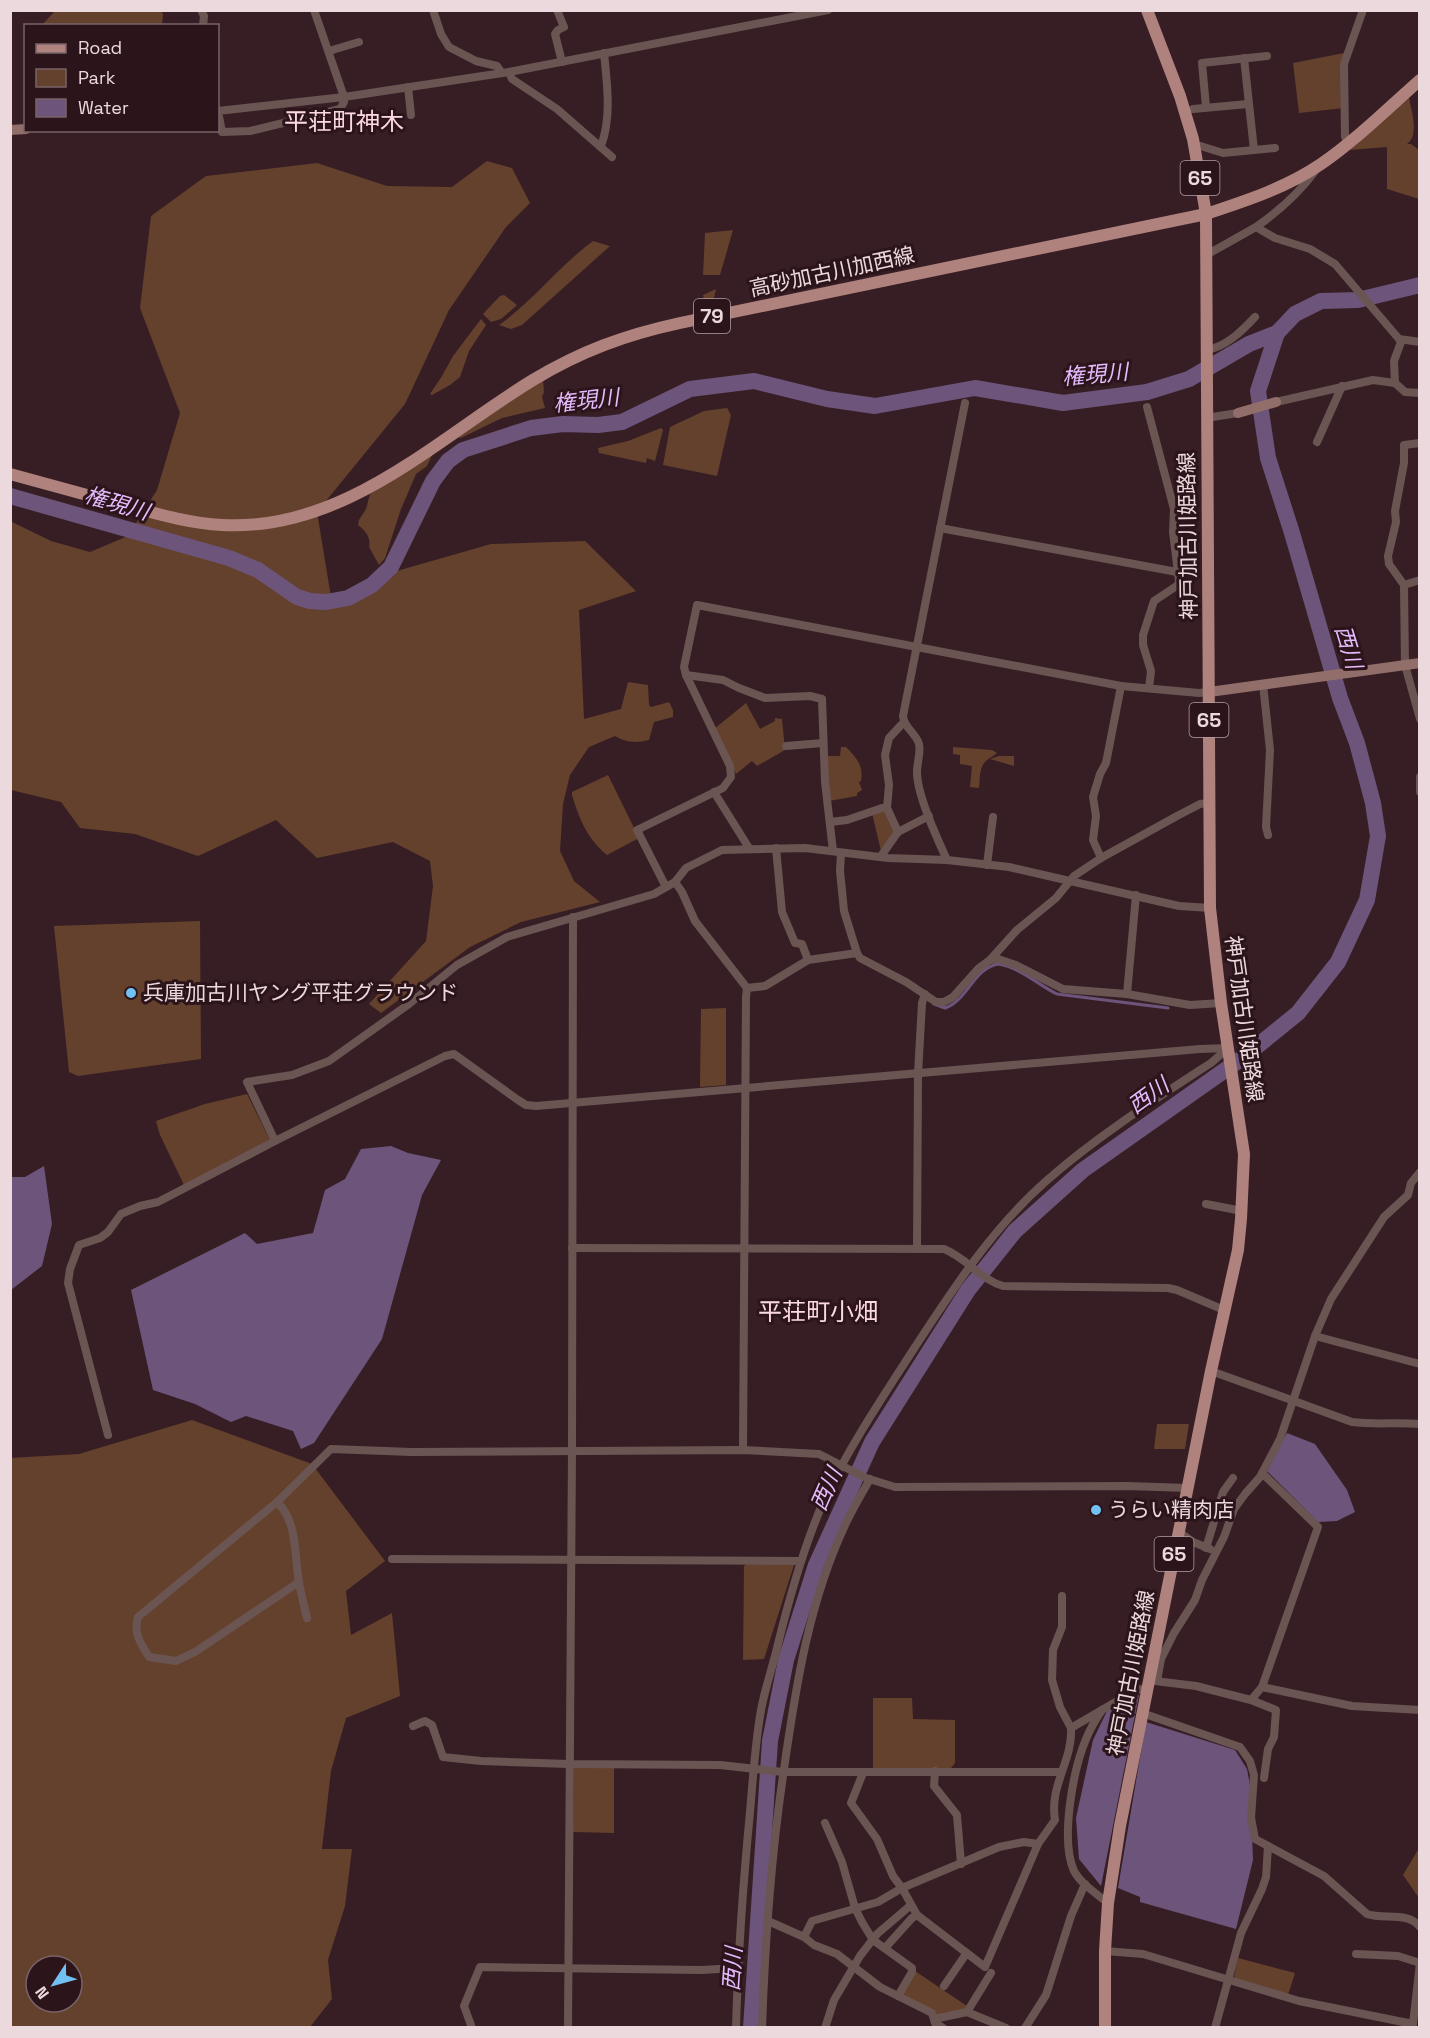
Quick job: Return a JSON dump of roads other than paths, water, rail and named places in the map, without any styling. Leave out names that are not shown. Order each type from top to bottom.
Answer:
[{"type":"main road","name":"神戸加古川姫路線","points":[[1105,2028],[1105,1951],[1108,1904],[1120,1826],[1142,1713],[1152,1684],[1179,1532],[1238,1250],[1244,1154],[1232,1083],[1210,908],[1206,214],[1194,144],[1180,96],[1147,10]]},
{"type":"main road","name":"高砂加古川加西線","points":[[10,474],[184,521],[223,525],[279,521],[334,506],[371,487],[533,380],[609,342],[680,323],[1206,214],[1283,185],[1320,165],[1419,80]]},
{"type":"main road","points":[[1240,412],[1275,402]]},
{"type":"main road","points":[[1209,692],[1419,663]]},
{"type":"street","points":[[219,117],[221,130],[225,133],[250,131],[337,111],[343,105],[344,97],[314,10]]},
{"type":"street","points":[[433,10],[441,34],[448,46],[476,61],[497,66],[512,79],[546,101],[612,157]]},
{"type":"street","points":[[557,10],[564,27],[555,34],[562,62]]},
{"type":"street","points":[[219,111],[344,97],[505,73],[828,10]]},
{"type":"street","points":[[1348,143],[1345,137],[1344,64],[1363,10]]},
{"type":"street","points":[[329,51],[359,42]]},
{"type":"street","points":[[601,146],[608,102],[604,53]]},
{"type":"street","points":[[1206,107],[1202,63],[1267,56]]},
{"type":"street","points":[[1244,58],[1254,150]]},
{"type":"street","points":[[408,87],[411,115]]},
{"type":"street","points":[[1193,109],[1248,104]]},
{"type":"street","points":[[1194,144],[1222,153],[1275,148]]},
{"type":"street","points":[[1208,254],[1274,214],[1308,181],[1320,165]]},
{"type":"street","points":[[1256,227],[1275,238],[1310,249],[1335,264],[1401,342],[1394,361],[1395,383]]},
{"type":"street","points":[[1206,352],[1218,348],[1255,317]]},
{"type":"street","points":[[1399,339],[1419,342]]},
{"type":"street","points":[[1275,402],[1373,380],[1395,383],[1405,392],[1419,393]]},
{"type":"street","points":[[1317,442],[1342,386]]},
{"type":"street","points":[[947,860],[929,816],[917,772],[920,748],[917,737],[904,722],[903,717],[965,403]]},
{"type":"street","points":[[1147,407],[1174,509],[1173,532],[1179,585],[1154,601],[1143,635],[1143,645],[1151,671],[1149,688]]},
{"type":"street","points":[[1206,418],[1240,412]]},
{"type":"street","points":[[1419,444],[1404,445],[1404,463],[1395,511],[1396,522],[1388,556],[1389,564],[1404,585],[1405,665],[1419,719]]},
{"type":"street","points":[[940,528],[1178,572]]},
{"type":"street","points":[[1404,585],[1419,580]]},
{"type":"street","points":[[666,887],[638,830],[727,785],[731,777],[730,766],[684,667],[697,605],[1121,686],[1209,692]]},
{"type":"street","points":[[686,675],[723,680],[765,698],[820,697],[823,702],[825,783],[833,851]]},
{"type":"street","points":[[1263,684],[1270,750],[1266,827],[1268,835]]},
{"type":"street","points":[[1101,858],[1093,840],[1096,816],[1093,797],[1106,763],[1121,686]]},
{"type":"street","points":[[898,832],[887,808],[889,785],[885,755],[889,738],[904,722]]},
{"type":"street","points":[[786,746],[823,743]]},
{"type":"street","points":[[1419,777],[1419,792]]},
{"type":"street","points":[[714,792],[749,848]]},
{"type":"street","points":[[841,854],[840,871],[844,911],[856,953],[875,968],[926,994],[936,1002],[944,1002],[953,997],[1017,930],[1056,898],[1069,881],[1101,858],[1190,809],[1208,803]]},
{"type":"street","points":[[830,822],[847,820],[887,808]]},
{"type":"street","points":[[881,856],[898,832],[929,816]]},
{"type":"street","points":[[987,865],[993,817]]},
{"type":"street","points":[[776,848],[782,912],[795,943],[802,944],[808,960]]},
{"type":"street","points":[[275,1141],[247,1082],[292,1076],[329,1061],[409,1004],[457,965],[507,937],[654,894],[675,882],[686,868],[722,850],[776,848],[833,851],[841,854],[947,860],[1010,867],[1179,906],[1210,908]]},
{"type":"street","points":[[675,882],[695,921],[747,988],[743,1450]]},
{"type":"street","points":[[1127,994],[1136,896]]},
{"type":"street","points":[[568,2028],[573,917]]},
{"type":"street","points":[[747,988],[765,986],[808,960],[856,953]]},
{"type":"street","points":[[990,960],[998,959],[1016,965],[1063,989],[1127,994],[1190,1005],[1221,1003]]},
{"type":"street","points":[[917,1249],[918,1074],[922,1003],[926,994]]},
{"type":"street","points":[[108,1435],[68,1283],[70,1269],[79,1245],[100,1238],[108,1232],[121,1214],[158,1202],[445,1056],[454,1054],[526,1105],[1200,1049],[1228,1051]]},
{"type":"street","points":[[736,2028],[738,1968],[753,1767],[762,1708],[800,1561],[825,1498],[881,1400],[970,1265],[1004,1224],[1043,1183],[1094,1142],[1228,1051]]},
{"type":"street","points":[[1152,1684],[1174,1633],[1196,1600],[1202,1580],[1224,1537],[1234,1509],[1262,1473],[1280,1439],[1315,1336],[1338,1287],[1384,1217],[1408,1195],[1419,1172]]},
{"type":"street","points":[[1206,1204],[1242,1211]]},
{"type":"street","points":[[572,1248],[944,1250],[957,1255],[991,1281],[1010,1287],[1168,1288],[1224,1310]]},
{"type":"street","points":[[1315,1336],[1419,1364]]},
{"type":"street","points":[[1211,1371],[1352,1422],[1370,1425],[1404,1423],[1419,1427]]},
{"type":"street","points":[[299,1582],[195,1652],[176,1660],[149,1657],[139,1641],[136,1628],[138,1617],[277,1502],[332,1449],[411,1452],[743,1450],[819,1454],[868,1478],[895,1487],[1188,1488]]},
{"type":"street","points":[[1251,1700],[1262,1687],[1318,1527],[1262,1473]]},
{"type":"street","points":[[762,2028],[777,1816],[796,1684],[809,1625],[831,1559],[868,1478]]},
{"type":"street","points":[[1206,1548],[1223,1492],[1233,1478]]},
{"type":"street","points":[[277,1502],[291,1524],[299,1582],[307,1618]]},
{"type":"street","points":[[1179,1532],[1193,1542],[1217,1551]]},
{"type":"street","points":[[392,1559],[800,1561]]},
{"type":"street","points":[[863,1773],[852,1803],[877,1839],[893,1876],[917,1915],[985,1967],[1038,1844],[1055,1820],[1054,1796],[1064,1765],[1071,1728],[1060,1707],[1052,1680],[1053,1650],[1062,1627],[1062,1596]]},
{"type":"street","points":[[1071,1728],[1138,1689],[1152,1684],[1196,1686],[1251,1700],[1276,1710],[1274,1737],[1268,1749],[1264,1778]]},
{"type":"street","points":[[1262,1687],[1352,1706],[1419,1710]]},
{"type":"street","points":[[1102,1709],[1086,1739],[1070,1802],[1068,1836],[1073,1869],[1085,1884],[1108,1904]]},
{"type":"street","points":[[1142,1713],[1240,1747],[1250,1761],[1254,1775],[1251,1818],[1255,1839],[1324,1876],[1367,1914],[1376,1917],[1408,1917],[1419,1927]]},
{"type":"street","points":[[413,1726],[425,1721],[432,1725],[443,1757],[481,1761],[720,1765],[783,1772],[1061,1772]]},
{"type":"street","points":[[935,1771],[934,1786],[957,1815],[961,1864]]},
{"type":"street","points":[[825,1823],[842,1862],[855,1908],[873,1940],[912,1968],[898,1996]]},
{"type":"street","points":[[804,1937],[812,1921],[878,1902],[902,1888],[999,1847],[1024,1842],[1038,1844]]},
{"type":"street","points":[[1215,2028],[1241,1933],[1264,1883],[1268,1846]]},
{"type":"street","points":[[1025,2028],[1046,1995],[1071,1916],[1085,1884]]},
{"type":"street","points":[[825,2028],[834,2000],[854,1967],[873,1940],[911,1905]]},
{"type":"street","points":[[885,1948],[917,1915]]},
{"type":"street","points":[[768,1921],[804,1937],[814,1945],[837,1954],[880,1987],[932,2013],[937,2024],[967,2012],[991,1972]]},
{"type":"street","points":[[1105,1951],[1143,1954],[1299,2001],[1413,2024],[1419,1963],[1398,1956],[1356,1954]]},
{"type":"street","points":[[944,1986],[966,1954]]},
{"type":"street","points":[[472,2028],[464,2006],[480,1967],[701,1970],[738,1968]]},
{"type":"street","points":[[967,2012],[1006,2028]]},
{"type":"water","points":[[391,1146],[408,1153],[441,1160],[422,1195],[382,1339],[314,1443],[301,1449],[293,1431],[246,1416],[231,1422],[195,1404],[153,1390],[131,1290],[245,1233],[257,1244],[313,1233],[325,1190],[345,1179],[361,1149]]},
{"type":"water","points":[[44,1166],[52,1224],[42,1266],[11,1290],[11,1177],[25,1177]]},
{"type":"water","points":[[1287,1433],[1315,1444],[1347,1490],[1355,1512],[1337,1521],[1318,1522],[1267,1471]]},
{"type":"water","points":[[1139,1695],[1101,1886],[1079,1859],[1076,1818],[1093,1740],[1107,1711]]},
{"type":"water","points":[[1146,1722],[1235,1750],[1247,1769],[1250,1785],[1253,1860],[1236,1929],[1140,1902],[1140,1897],[1118,1888]]},
{"type":"waterway","name":"西川","points":[[751,2028],[770,1741],[786,1660],[816,1565],[872,1442],[968,1290],[1015,1231],[1083,1170],[1245,1056],[1298,1013],[1338,962],[1367,900],[1378,836],[1373,803],[1357,743],[1340,698],[1268,458],[1258,391],[1277,333],[1295,314],[1321,301],[1358,300],[1420,285]]},
{"type":"waterway","name":"権現川","points":[[10,496],[229,558],[258,570],[297,597],[326,602],[348,598],[372,585],[391,567],[433,481],[448,461],[463,450],[531,428],[563,424],[598,425],[622,422],[690,389],[754,381],[827,399],[875,406],[975,388],[1063,403],[1147,392],[1189,379],[1249,344],[1277,333]]},
{"type":"waterway","points":[[934,1004],[945,1008],[953,1004],[976,978],[998,964],[1021,972],[1057,994],[1168,1008]]},
{"type":"place","name":"兵庫加古川ヤング平荘グラウンド","points":[[131,993]]},
{"type":"place","name":"うらい精肉店","points":[[1096,1510]]},
{"type":"district","name":"平荘町神木","points":[[344,122]]},
{"type":"district","name":"平荘町小畑","points":[[818,1312]]}]
